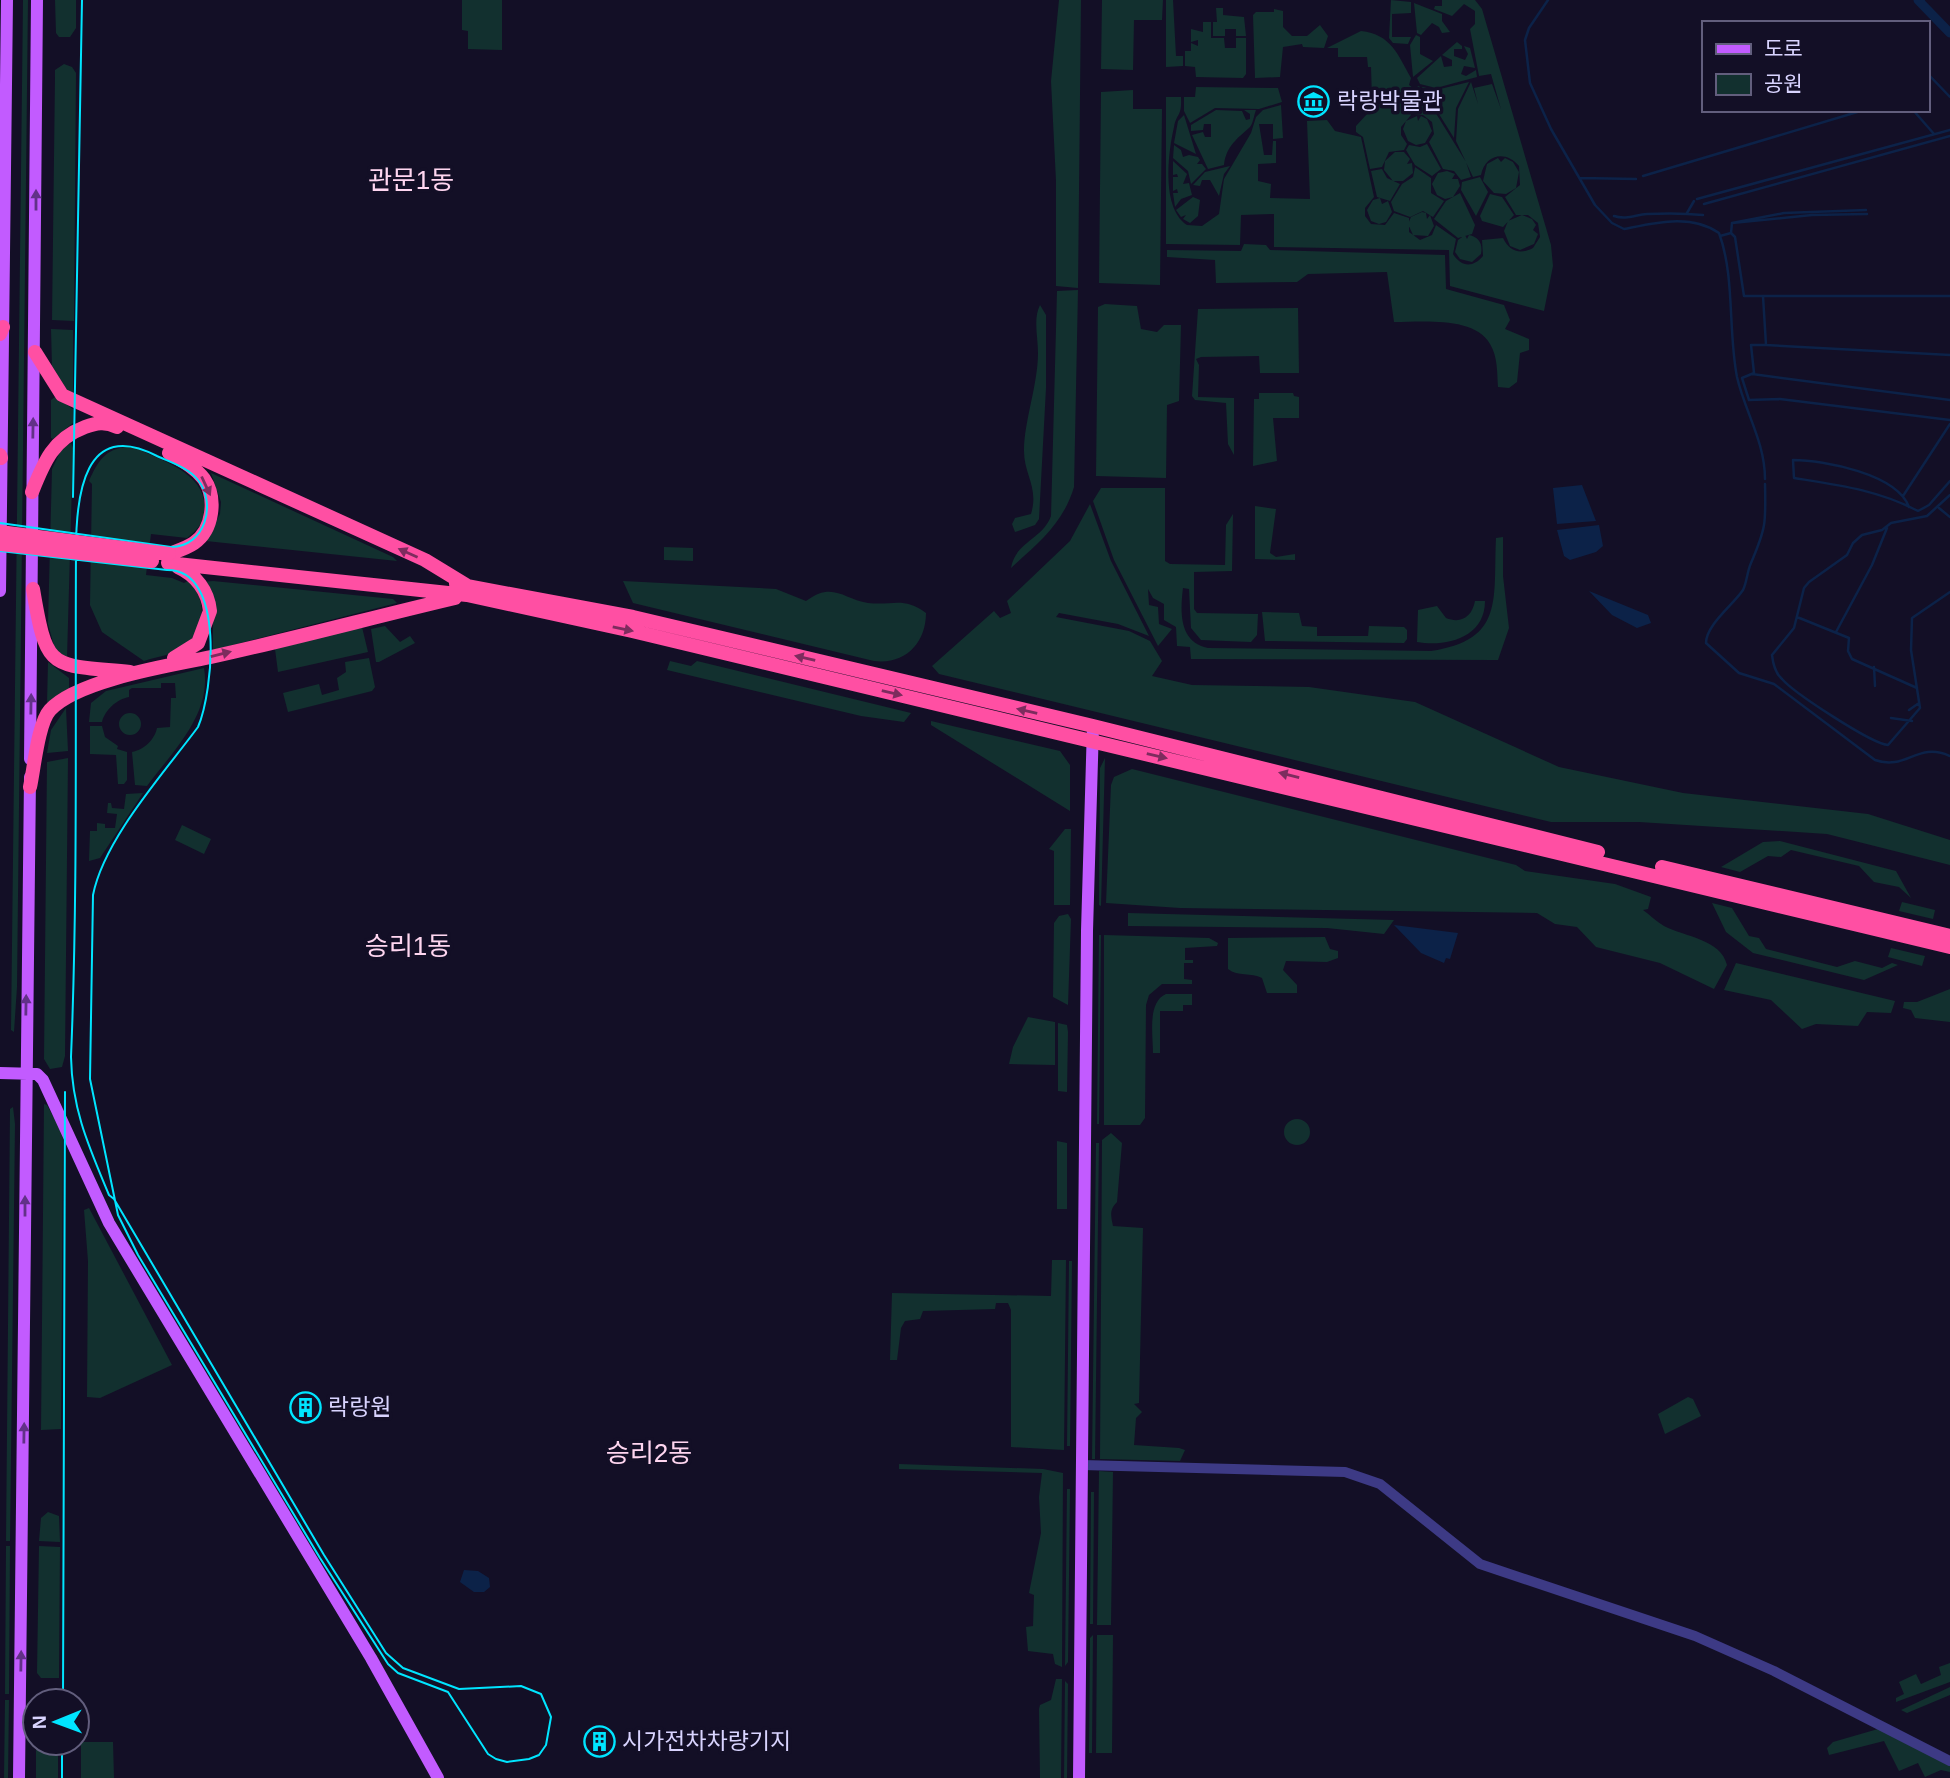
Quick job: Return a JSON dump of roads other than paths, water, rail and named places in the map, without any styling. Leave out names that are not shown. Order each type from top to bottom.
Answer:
[{"type":"highway","points":[[35,352],[47,376],[69,399],[425,560],[467,590]]},
{"type":"highway","points":[[32,492],[44,461],[66,436],[100,422],[111,424],[186,463],[206,481],[212,512],[206,529],[193,544],[169,558]]},
{"type":"highway","points":[[0,532],[169,558],[197,580],[207,597],[210,611],[198,643],[190,651],[154,667]]},
{"type":"highway","points":[[0,544],[169,558],[467,590],[633,617],[1814,910],[1950,947]]},
{"type":"highway","points":[[33,589],[40,634],[48,652],[59,663],[135,672]]},
{"type":"highway","points":[[30,787],[43,723],[49,711],[75,695],[135,672],[211,657],[467,590]]},
{"type":"highway","points":[[1814,910],[1950,936]]},
{"type":"main road","points":[[0,591],[7,0]]},
{"type":"main road","points":[[19,1778],[26,1271],[24,1073],[33,589],[37,0]]},
{"type":"main road","points":[[1079,1778],[1092,733]]},
{"type":"main road","points":[[0,1073],[37,1074],[43,1080],[109,1223],[371,1658],[438,1778]]},
{"type":"street","points":[[1082,1465],[1345,1472],[1361,1475],[1380,1484],[1480,1564],[1695,1636],[1774,1671],[1950,1761]]},
{"type":"water","points":[[1582,485],[1596,521],[1557,524],[1553,488]]},
{"type":"water","points":[[1599,525],[1603,546],[1596,552],[1570,560],[1564,556],[1557,530]]},
{"type":"water","points":[[1589,591],[1648,615],[1651,623],[1637,628],[1612,615]]},
{"type":"water","points":[[1394,925],[1458,933],[1450,959],[1446,958],[1444,963],[1421,953]]},
{"type":"water","points":[[464,1570],[478,1571],[489,1578],[490,1587],[484,1592],[474,1592],[460,1582]]},
{"type":"waterway","points":[[1548,0],[1529,28],[1525,40],[1530,83],[1551,129],[1595,205],[1612,223],[1624,229],[1660,222],[1685,221],[1697,223],[1719,233],[1727,267],[1737,377],[1762,452],[1765,479]]},
{"type":"waterway","points":[[1918,0],[1950,33]]},
{"type":"waterway","points":[[1921,4],[1924,0]]},
{"type":"waterway","points":[[1929,75],[1950,97]]},
{"type":"waterway","points":[[1643,176],[1857,112]]},
{"type":"waterway","points":[[1915,112],[1934,134]]},
{"type":"waterway","points":[[1697,199],[1950,130]]},
{"type":"waterway","points":[[1704,204],[1950,136]]},
{"type":"waterway","points":[[1580,178],[1636,179]]},
{"type":"waterway","points":[[1687,213],[1694,201]]},
{"type":"waterway","points":[[1732,223],[1784,213],[1866,210]]},
{"type":"waterway","points":[[1614,216],[1668,213],[1703,215]]},
{"type":"waterway","points":[[1731,233],[1732,223],[1812,215],[1867,214]]},
{"type":"waterway","points":[[1720,236],[1731,233],[1735,237],[1744,296],[1950,296]]},
{"type":"waterway","points":[[1763,296],[1766,345],[1751,345],[1754,373],[1742,378],[1749,400],[1780,399],[1950,420]]},
{"type":"waterway","points":[[1766,345],[1950,355]]},
{"type":"waterway","points":[[1752,374],[1950,400]]},
{"type":"waterway","points":[[1903,496],[1950,424]]},
{"type":"waterway","points":[[1909,507],[1902,496],[1890,486],[1858,471],[1793,460],[1794,478],[1873,493],[1918,511],[1929,505],[1950,481]]},
{"type":"waterway","points":[[1765,484],[1764,525],[1743,590],[1710,629],[1706,643],[1739,673],[1774,684],[1875,760],[1896,762],[1929,752],[1950,756]]},
{"type":"waterway","points":[[1950,495],[1927,516],[1891,523],[1882,530],[1862,535],[1853,543],[1847,555],[1809,582],[1804,588],[1794,628],[1772,655],[1776,671],[1789,686],[1817,706],[1866,736],[1888,745],[1920,708],[1911,650],[1912,618],[1950,592]]},
{"type":"waterway","points":[[1939,508],[1950,517]]},
{"type":"waterway","points":[[1836,632],[1872,565],[1887,528]]},
{"type":"waterway","points":[[1797,617],[1849,638],[1848,651],[1852,659],[1917,688]]},
{"type":"waterway","points":[[1874,667],[1875,686]]},
{"type":"waterway","points":[[1909,710],[1919,703]]},
{"type":"waterway","points":[[1891,718],[1912,721]]},
{"type":"tram line","points":[[73,497],[82,0]]},
{"type":"tram line","points":[[0,523],[171,547],[183,545],[199,532],[207,512],[204,490],[198,480],[184,469],[133,447],[114,447],[99,455],[89,468],[82,487],[76,529],[76,550],[76,613],[76,804],[71,1057],[78,1111],[109,1195],[114,1199],[324,1555],[386,1653],[403,1668],[459,1689],[521,1686],[541,1694],[551,1717],[546,1745],[539,1755],[507,1762],[496,1759],[488,1754],[448,1692],[398,1673],[388,1664],[320,1558],[138,1255],[118,1215],[90,1079],[93,895],[99,874],[122,829],[198,727],[208,688],[210,662],[207,610],[199,589],[186,575],[167,570],[0,551]]},
{"type":"tram line","points":[[63,1687],[65,1092]]},
{"type":"tram line","points":[[62,1757],[62,1778]]},
{"type":"place","name":"락랑박물관","points":[[1314,101]]},
{"type":"place","name":"락랑원","points":[[305,1407]]},
{"type":"place","name":"시가전차차량기지","points":[[599,1741]]},
{"type":"district","name":"관문1동","points":[[411,180]]},
{"type":"district","name":"승리1동","points":[[408,946]]},
{"type":"district","name":"승리2동","points":[[649,1453]]}]
